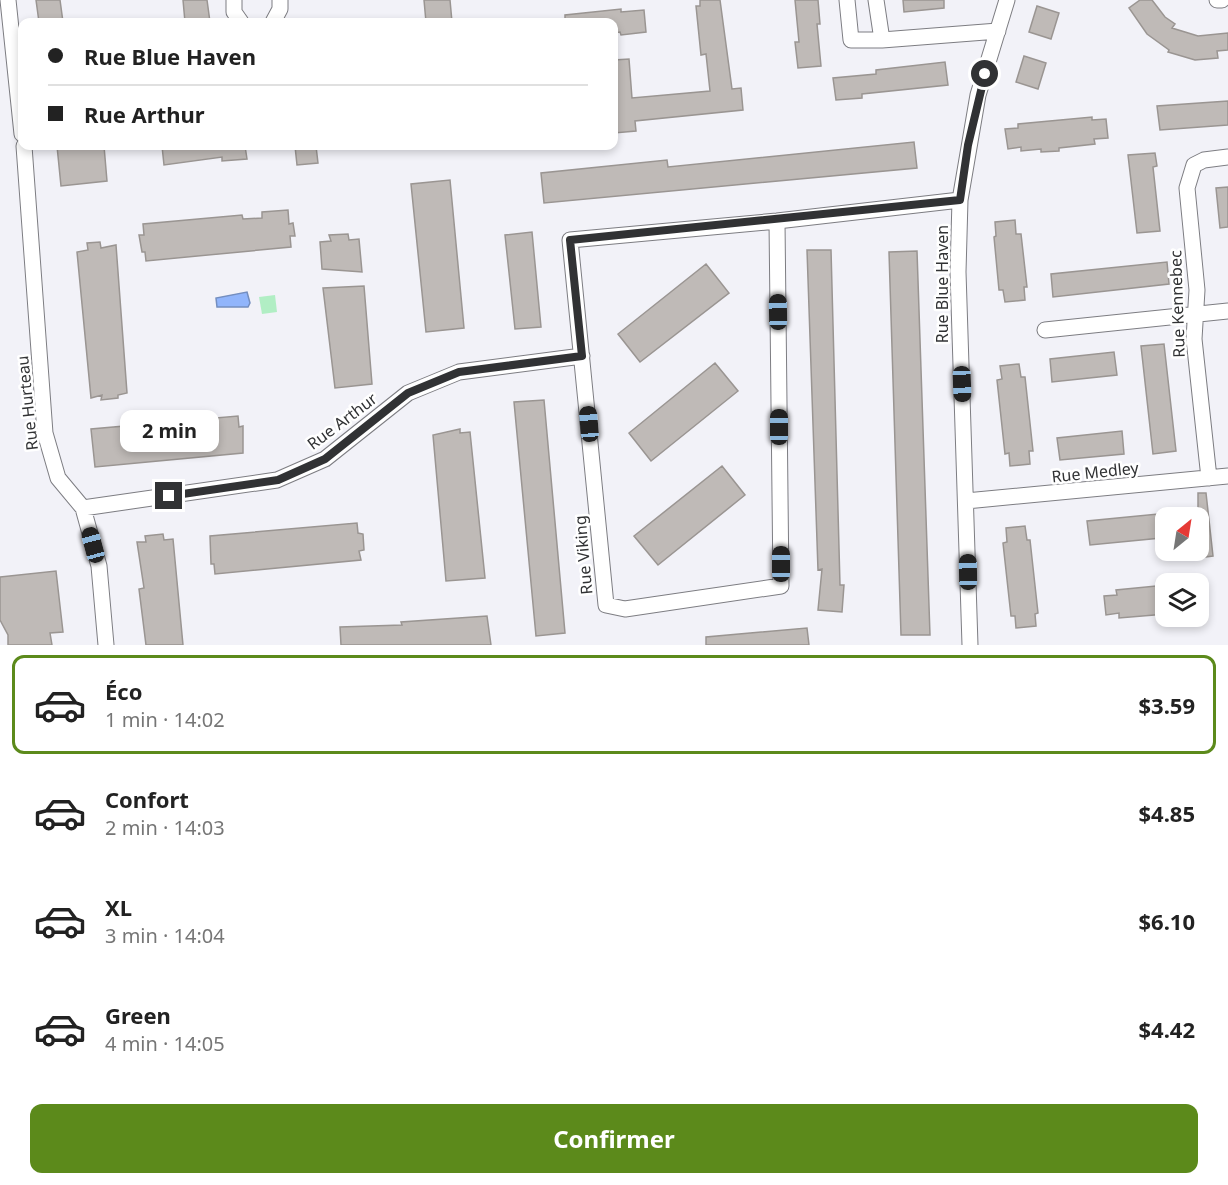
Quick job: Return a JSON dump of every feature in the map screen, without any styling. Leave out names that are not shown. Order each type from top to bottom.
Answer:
[{"type":"street","points":[[8,0],[18,96]]},
{"type":"street","points":[[234,0],[234,12],[238,18]]},
{"type":"street","points":[[275,18],[280,9],[280,0]]},
{"type":"street","points":[[848,0],[851,40],[882,40],[998,31]]},
{"type":"street","points":[[876,0],[882,40]]},
{"type":"street","name":"Rue Blue Haven","points":[[970,645],[958,272],[960,200],[978,95],[1007,0]]},
{"type":"street","points":[[1217,0],[1222,0]]},
{"type":"street","name":"Rue Hurteau","points":[[24,150],[45,433],[58,478],[83,508],[99,566],[106,645]]},
{"type":"street","name":"Rue Kennebec","points":[[1209,478],[1194,339],[1197,290],[1187,188],[1194,165],[1204,160],[1228,158]]},
{"type":"street","name":"Rue Viking","points":[[777,221],[781,586],[625,609],[606,605],[570,240],[777,221],[960,200]]},
{"type":"street","points":[[1046,330],[1228,311]]},
{"type":"street","name":"Rue Arthur","points":[[83,508],[278,480],[325,459],[408,393],[459,372],[582,356]]},
{"type":"street","name":"Rue Medley","points":[[966,501],[1228,476]]},
{"type":"green space","points":[[275,295],[277,312],[262,314],[259,297]]},
{"type":"water","points":[[247,292],[250,303],[248,307],[217,307],[216,298]]},
{"type":"building","points":[[36,0],[60,0],[62,18],[38,18]]},
{"type":"building","points":[[183,0],[207,0],[209,18],[185,18]]},
{"type":"building","points":[[424,0],[450,0],[452,18],[426,18]]},
{"type":"building","points":[[700,0],[720,0],[732,89],[741,88],[743,110],[635,121],[636,131],[618,133],[618,60],[629,59],[632,98],[710,91],[706,54],[701,55],[696,6],[700,6]]},
{"type":"building","points":[[795,0],[818,0],[820,24],[817,24],[821,66],[798,68],[795,42],[799,42]]},
{"type":"building","points":[[903,0],[944,0],[944,8],[904,12]]},
{"type":"building","points":[[1140,0],[1152,0],[1165,17],[1175,24],[1172,28],[1198,36],[1228,33],[1228,50],[1217,51],[1218,58],[1195,60],[1168,52],[1169,50],[1147,34],[1129,8]]},
{"type":"building","points":[[1037,6],[1059,13],[1051,39],[1029,32]]},
{"type":"building","points":[[621,9],[621,12],[644,10],[646,32],[621,35],[618,32],[618,18],[565,18],[565,15]]},
{"type":"building","points":[[1024,56],[1046,63],[1038,89],[1016,82]]},
{"type":"building","points":[[945,62],[948,85],[862,94],[862,98],[836,100],[833,78],[876,74],[876,70]]},
{"type":"building","points":[[1228,101],[1228,125],[1160,130],[1157,106]]},
{"type":"building","points":[[1092,117],[1092,120],[1106,119],[1108,138],[1094,139],[1095,144],[1059,148],[1059,151],[1041,152],[1041,149],[1021,151],[1021,147],[1008,149],[1005,129],[1018,128],[1018,124]]},
{"type":"building","points":[[914,142],[917,168],[544,203],[541,173],[667,160],[668,167]]},
{"type":"building","points":[[57,150],[104,150],[107,181],[61,186]]},
{"type":"building","points":[[162,150],[246,150],[247,159],[222,161],[222,157],[164,165]]},
{"type":"building","points":[[295,150],[316,150],[318,163],[297,165]]},
{"type":"building","points":[[1155,153],[1157,166],[1153,167],[1160,231],[1137,233],[1128,155]]},
{"type":"building","points":[[450,180],[464,328],[426,332],[411,184]]},
{"type":"building","points":[[1228,187],[1228,227],[1220,228],[1216,188]]},
{"type":"building","points":[[288,210],[289,224],[293,223],[295,236],[290,236],[291,247],[146,261],[145,252],[142,252],[139,235],[144,235],[143,224],[242,215],[243,219],[262,218],[262,212]]},
{"type":"building","points":[[1015,220],[1016,234],[1021,234],[1027,287],[1024,287],[1025,300],[1005,302],[1003,290],[999,290],[994,237],[996,236],[995,222]]},
{"type":"building","points":[[532,232],[541,327],[515,329],[505,235]]},
{"type":"building","points":[[348,234],[349,240],[359,239],[362,272],[322,269],[320,242],[331,241],[329,235]]},
{"type":"building","points":[[100,242],[101,248],[116,245],[127,393],[118,395],[118,398],[101,400],[102,395],[91,398],[77,252],[88,250],[87,243]]},
{"type":"building","points":[[807,250],[831,250],[840,585],[844,585],[842,612],[818,610],[822,569],[818,570]]},
{"type":"building","points":[[917,251],[930,635],[901,635],[889,252]]},
{"type":"building","points":[[1167,262],[1169,284],[1053,297],[1051,274]]},
{"type":"building","points":[[706,264],[729,293],[640,362],[618,334]]},
{"type":"building","points":[[364,286],[372,384],[335,388],[323,288]]},
{"type":"building","points":[[1164,344],[1176,451],[1153,454],[1141,346]]},
{"type":"building","points":[[1114,352],[1117,375],[1052,382],[1050,359]]},
{"type":"building","points":[[715,363],[738,391],[651,461],[629,433]]},
{"type":"building","points":[[1019,364],[1021,377],[1025,377],[1033,451],[1029,451],[1030,464],[1010,466],[1009,453],[1005,454],[997,380],[1002,379],[1000,366]]},
{"type":"building","points":[[544,400],[565,633],[536,636],[514,402]]},
{"type":"building","points":[[238,416],[239,427],[243,426],[243,453],[95,467],[91,429]]},
{"type":"building","points":[[460,429],[460,433],[470,432],[485,578],[446,581],[433,435]]},
{"type":"building","points":[[1122,431],[1124,454],[1060,460],[1057,438]]},
{"type":"building","points":[[722,466],[745,495],[658,565],[634,536]]},
{"type":"building","points":[[1198,493],[1206,493],[1208,507],[1198,507]]},
{"type":"building","points":[[1155,514],[1155,539],[1090,545],[1087,521]]},
{"type":"building","points":[[1209,520],[1213,556],[1209,557]]},
{"type":"building","points":[[357,523],[358,533],[363,534],[364,550],[359,551],[361,560],[215,574],[214,564],[211,564],[210,536]]},
{"type":"building","points":[[1025,526],[1027,540],[1030,540],[1038,613],[1035,614],[1036,626],[1016,628],[1015,616],[1011,616],[1003,543],[1007,542],[1006,528]]},
{"type":"building","points":[[163,534],[164,540],[173,539],[183,645],[146,645],[139,589],[144,588],[137,542],[146,542],[145,536]]},
{"type":"building","points":[[56,571],[63,632],[50,633],[52,645],[8,645],[8,635],[0,620],[0,577]]},
{"type":"building","points":[[1155,586],[1155,615],[1119,618],[1119,613],[1106,615],[1104,596],[1117,595],[1116,590]]},
{"type":"building","points":[[487,616],[491,645],[341,645],[340,627],[402,625],[401,622]]},
{"type":"building","points":[[807,628],[809,645],[706,645],[706,637]]},
{"type":"route","points":[[169,496],[278,480],[325,459],[408,393],[459,372],[582,356],[570,240],[777,221],[960,200],[968,145],[978,95],[985,74]]}]
